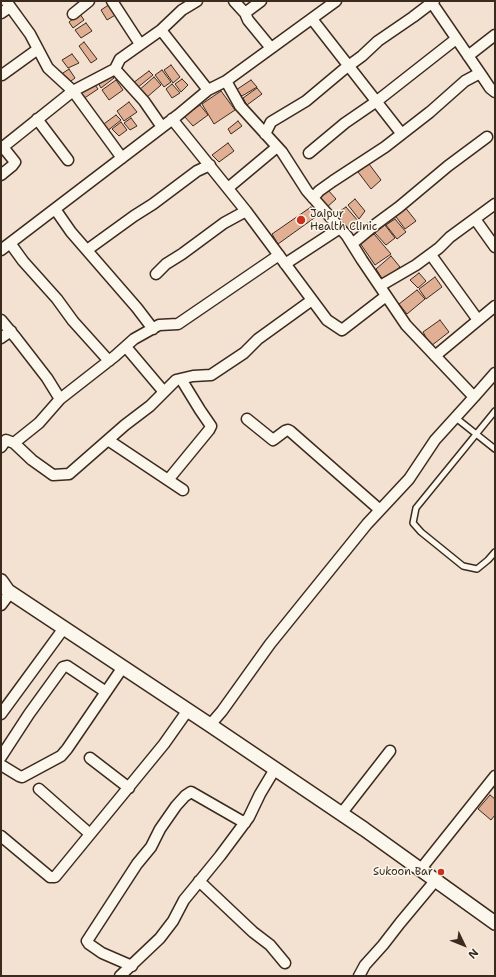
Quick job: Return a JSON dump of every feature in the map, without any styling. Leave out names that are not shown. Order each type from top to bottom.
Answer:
[{"type":"street","points":[[112,1],[140,44]]},
{"type":"street","points":[[1,175],[15,162],[2,145],[73,91],[115,68],[120,59],[161,30],[182,10],[197,1]]},
{"type":"street","points":[[234,1],[245,13],[248,20],[271,48]]},
{"type":"street","points":[[245,13],[261,1]]},
{"type":"street","points":[[1,250],[122,158],[208,90],[226,80],[336,1]]},
{"type":"street","points":[[73,14],[86,2]]},
{"type":"street","points":[[265,134],[272,122],[306,101],[378,41],[433,2],[456,39],[490,88],[495,92]]},
{"type":"street","points":[[1,14],[8,4],[30,34],[48,68],[73,91],[122,158]]},
{"type":"street","points":[[312,18],[401,133]]},
{"type":"street","points":[[161,30],[208,90]]},
{"type":"street","points":[[468,56],[495,35]]},
{"type":"street","points":[[309,153],[345,123],[377,101],[456,39]]},
{"type":"street","points":[[2,75],[38,49]]},
{"type":"street","points":[[115,68],[144,101],[162,127]]},
{"type":"street","points":[[313,198],[319,191],[333,181],[385,147],[401,133],[430,112],[465,81],[480,73]]},
{"type":"street","points":[[226,80],[240,106],[277,146],[307,191],[347,236],[406,325],[474,397]]},
{"type":"street","points":[[37,119],[68,160]]},
{"type":"street","points":[[172,119],[246,211],[327,320],[342,330],[386,296]]},
{"type":"street","points":[[352,244],[448,166],[487,137]]},
{"type":"street","points":[[228,188],[277,146]]},
{"type":"street","points":[[87,250],[197,171],[210,165]]},
{"type":"street","points":[[380,286],[416,266],[450,237],[495,204]]},
{"type":"street","points":[[55,209],[87,250],[153,328]]},
{"type":"street","points":[[156,274],[166,264],[224,223],[246,211]]},
{"type":"street","points":[[475,219],[495,247]]},
{"type":"street","points":[[285,264],[340,228]]},
{"type":"street","points":[[10,243],[23,261],[57,299],[73,321],[108,361]]},
{"type":"street","points":[[279,255],[178,324],[160,325],[134,339],[60,399],[38,423],[6,442],[54,475],[69,474],[125,425],[150,406],[176,380],[193,376],[212,376],[244,353],[258,339],[312,300]]},
{"type":"street","points":[[430,255],[478,320]]},
{"type":"street","points":[[436,356],[495,306]]},
{"type":"street","points":[[1,320],[47,378],[60,399]]},
{"type":"street","points":[[1,338],[11,331]]},
{"type":"street","points":[[126,347],[164,392]]},
{"type":"street","points":[[210,725],[222,711],[270,644],[367,524],[409,479],[435,440],[495,373]]},
{"type":"street","points":[[168,480],[211,426],[180,379]]},
{"type":"street","points":[[246,419],[273,440],[285,431],[290,431],[380,510]]},
{"type":"street","points":[[108,440],[183,490]]},
{"type":"street","points":[[1,605],[5,589],[275,769],[495,923]]},
{"type":"street","points":[[1,714],[64,628]]},
{"type":"street","points":[[1,757],[29,714],[63,667],[67,666],[106,692]]},
{"type":"street","points":[[1,765],[22,777],[61,756],[68,749],[123,667]]},
{"type":"street","points":[[1,836],[50,877],[55,877],[129,788],[164,744],[188,710]]},
{"type":"street","points":[[340,814],[390,751]]},
{"type":"street","points":[[90,758],[129,788]]},
{"type":"street","points":[[120,976],[160,938],[173,920],[184,900],[245,823],[275,769]]},
{"type":"street","points":[[420,870],[495,776]]},
{"type":"street","points":[[39,789],[90,834]]},
{"type":"street","points":[[132,966],[102,953],[87,941],[176,806],[184,796],[191,792],[245,823]]},
{"type":"street","points":[[199,881],[253,932],[270,945],[285,963]]},
{"type":"street","points":[[359,976],[365,965],[435,881]]},
{"type":"lane","points":[[495,411],[416,508],[413,523],[421,532],[463,566],[477,569],[495,552]]},
{"type":"lane","points":[[456,418],[495,449]]},
{"type":"building","points":[[110,4],[117,14],[107,20],[101,10]]},
{"type":"building","points":[[80,14],[84,20],[73,28],[69,22]]},
{"type":"building","points":[[86,23],[92,31],[81,38],[75,30]]},
{"type":"building","points":[[84,42],[97,59],[91,63],[79,46]]},
{"type":"building","points":[[72,54],[79,63],[68,68],[62,60]]},
{"type":"building","points":[[171,65],[180,77],[173,83],[164,70]]},
{"type":"building","points":[[69,69],[75,78],[67,84],[60,75]]},
{"type":"building","points":[[162,70],[171,82],[164,87],[155,75]]},
{"type":"building","points":[[149,71],[153,75],[137,88],[133,83]]},
{"type":"building","points":[[110,73],[114,78],[101,88],[97,81]]},
{"type":"building","points":[[154,77],[161,85],[146,98],[138,91]]},
{"type":"building","points":[[182,79],[188,85],[181,92],[175,84]]},
{"type":"building","points":[[116,80],[123,90],[109,100],[102,90]]},
{"type":"building","points":[[251,80],[257,87],[242,96],[236,90]]},
{"type":"building","points":[[93,82],[98,89],[83,99],[78,92]]},
{"type":"building","points":[[172,84],[180,93],[172,98],[166,89]]},
{"type":"building","points":[[257,88],[262,94],[247,105],[243,98]]},
{"type":"building","points":[[221,91],[235,110],[214,124],[202,104]]},
{"type":"building","points":[[129,102],[137,112],[124,121],[117,111]]},
{"type":"building","points":[[200,105],[208,115],[193,126],[184,116]]},
{"type":"building","points":[[116,115],[121,120],[106,132],[101,126]]},
{"type":"building","points":[[131,118],[137,126],[130,130],[124,123]]},
{"type":"building","points":[[238,121],[242,126],[231,134],[228,129]]},
{"type":"building","points":[[121,122],[127,130],[119,136],[112,129]]},
{"type":"building","points":[[228,143],[234,151],[219,162],[212,155]]},
{"type":"building","points":[[369,164],[381,180],[371,189],[358,172]]},
{"type":"building","points":[[328,190],[336,199],[326,208],[319,198]]},
{"type":"building","points":[[355,199],[365,211],[359,219],[348,205]]},
{"type":"building","points":[[404,206],[416,221],[405,229],[394,214]]},
{"type":"building","points":[[311,207],[317,216],[278,244],[272,234]]},
{"type":"building","points":[[346,207],[359,222],[346,232],[334,215]]},
{"type":"building","points":[[395,219],[406,232],[397,239],[386,225]]},
{"type":"building","points":[[385,225],[395,238],[386,245],[375,233]]},
{"type":"building","points":[[374,234],[391,254],[375,265],[360,243]]},
{"type":"building","points":[[391,256],[400,267],[383,280],[376,269]]},
{"type":"building","points":[[419,273],[426,281],[418,288],[410,280]]},
{"type":"building","points":[[435,277],[442,287],[426,299],[419,289]]},
{"type":"building","points":[[417,290],[425,299],[407,314],[399,304]]},
{"type":"building","points":[[440,320],[449,332],[431,346],[423,332]]},
{"type":"building","points":[[490,795],[495,799],[495,815],[491,820],[478,809]]},
{"type":"place","name":"Jaipur Health Clinic","points":[[301,220]]},
{"type":"place","name":"Sukoon Bar","points":[[441,872]]}]
